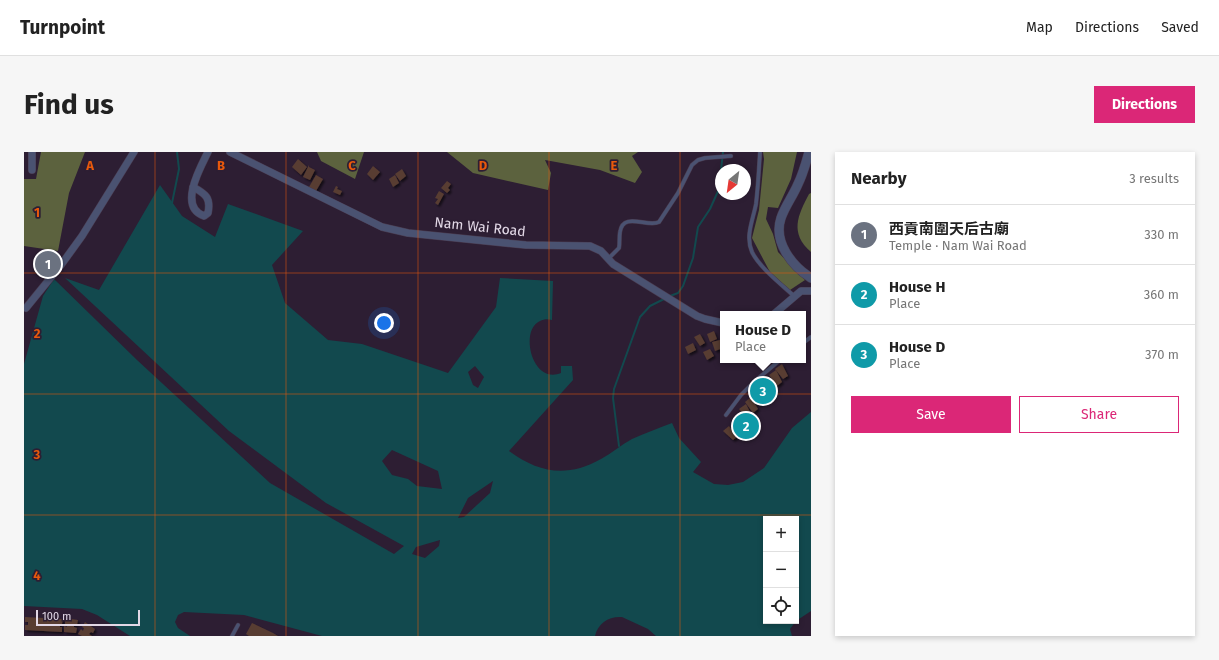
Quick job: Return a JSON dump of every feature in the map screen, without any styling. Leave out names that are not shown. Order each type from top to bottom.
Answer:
[{"type":"street","points":[[32,152],[32,170]]},
{"type":"street","points":[[26,308],[61,265],[82,236],[134,152]]},
{"type":"street","points":[[194,187],[208,152]]},
{"type":"street","name":"Nam Wai Road","points":[[230,152],[382,227],[408,233],[526,245],[590,246],[601,251],[608,260],[697,316],[720,322]]},
{"type":"street","points":[[809,152],[798,184],[782,215],[780,228],[782,244],[787,254],[798,269],[811,278]]},
{"type":"street","points":[[777,311],[801,291],[811,291]]},
{"type":"lane","points":[[760,152],[759,177],[755,206],[748,234],[752,252],[766,271],[794,296]]},
{"type":"lane","points":[[608,260],[619,248],[620,231],[622,226],[627,222],[633,220],[656,224],[659,222],[678,193],[692,165],[698,160],[705,158],[731,156]]},
{"type":"lane","points":[[726,416],[741,396],[755,381],[776,363]]},
{"type":"lane","points":[[232,636],[238,625]]},
{"type":"shaded area","points":[[41,152],[85,152],[69,193],[58,251],[24,246],[24,179],[36,179]]},
{"type":"shaded area","points":[[317,152],[364,152],[355,179],[321,161]]},
{"type":"shaded area","points":[[447,152],[638,152],[632,156],[642,172],[635,183],[600,170],[545,160],[551,173],[548,190],[473,173]]},
{"type":"shaded area","points":[[763,152],[797,152],[791,179],[778,208],[768,207],[766,219],[773,234],[778,252],[805,280],[790,290],[770,272],[752,238],[759,210],[764,159]]},
{"type":"shaded area","points":[[160,185],[182,216],[215,237],[228,204],[303,231],[272,265],[285,303],[328,340],[362,344],[448,373],[496,307],[500,278],[553,281],[552,320],[542,320],[534,326],[530,335],[532,355],[536,364],[543,371],[551,375],[561,373],[561,366],[572,366],[573,380],[509,451],[531,464],[542,468],[565,471],[589,465],[632,439],[672,423],[679,438],[701,462],[693,472],[714,484],[728,485],[743,482],[764,468],[792,428],[811,412],[811,611],[799,619],[799,516],[763,516],[763,624],[794,624],[790,629],[792,636],[656,636],[648,629],[622,617],[617,617],[609,619],[601,624],[596,631],[595,636],[322,636],[244,615],[184,612],[178,615],[175,622],[178,628],[190,636],[130,636],[97,615],[82,609],[24,606],[24,364],[43,296],[54,279],[137,360],[270,483],[394,554],[404,546],[326,503],[229,431],[65,278],[99,290]],"holes":[[[475,366],[484,377],[478,388],[473,385],[468,372]],[[392,450],[438,471],[442,489],[417,486],[408,479],[392,475],[382,461]],[[493,481],[490,493],[464,517],[458,518],[468,498]],[[440,540],[439,546],[425,558],[412,554],[416,547]]]},
{"type":"shaded area","points":[[811,193],[811,252],[800,238],[798,224],[802,209],[809,194]]},
{"type":"building","points":[[298,159],[307,167],[301,175],[292,167]]},
{"type":"building","points":[[309,165],[309,167],[315,170],[310,180],[303,177]]},
{"type":"building","points":[[373,166],[380,172],[373,180],[367,174]]},
{"type":"building","points":[[402,169],[406,176],[400,181],[395,174]]},
{"type":"building","points":[[316,175],[323,179],[316,191],[309,187]]},
{"type":"building","points":[[395,175],[399,183],[393,187],[389,179]]},
{"type":"building","points":[[447,181],[451,184],[448,188],[450,190],[447,193],[441,188]]},
{"type":"building","points":[[336,186],[338,187],[337,189],[342,191],[340,195],[333,192]]},
{"type":"building","points":[[439,191],[444,194],[438,205],[435,203],[438,199],[435,198]]},
{"type":"building","points":[[46,256],[56,263],[50,273],[39,265]]},
{"type":"building","points":[[714,331],[717,339],[710,342],[707,334]]},
{"type":"building","points":[[700,334],[705,343],[700,346],[694,337]]},
{"type":"building","points":[[720,340],[720,349],[715,351],[712,342]]},
{"type":"building","points":[[693,343],[696,350],[688,354],[685,347]]},
{"type":"building","points":[[710,349],[714,356],[707,360],[703,352]]},
{"type":"building","points":[[782,364],[788,376],[783,379],[775,369]]},
{"type":"building","points":[[776,370],[782,382],[777,386],[769,375]]},
{"type":"building","points":[[769,377],[776,389],[771,393],[763,382]]},
{"type":"building","points":[[763,383],[770,395],[765,399],[757,388]]},
{"type":"building","points":[[757,390],[764,402],[759,405],[751,395]]},
{"type":"building","points":[[751,397],[758,409],[753,413],[745,402]]},
{"type":"building","points":[[746,404],[752,416],[748,420],[739,409]]},
{"type":"building","points":[[746,419],[754,429],[749,433],[739,424]]},
{"type":"building","points":[[739,424],[747,435],[742,438],[732,429]]},
{"type":"building","points":[[729,426],[737,437],[733,440],[723,431]]},
{"type":"building","points":[[25,617],[63,619],[62,624],[60,624],[60,627],[62,627],[62,632],[25,630],[25,625],[28,625],[28,622],[25,622]]},
{"type":"building","points":[[65,618],[78,620],[77,625],[74,625],[74,627],[77,628],[76,633],[64,632],[64,626],[67,627],[67,624],[65,624]]},
{"type":"building","points":[[85,622],[95,629],[93,633],[91,632],[89,634],[92,636],[82,636],[78,634],[81,629],[83,631],[84,628],[82,627]]},
{"type":"building","points":[[252,623],[278,636],[249,636],[246,634]]},
{"type":"waterway","points":[[172,203],[179,169],[177,152]]},
{"type":"waterway","points":[[670,296],[678,293],[683,286],[693,258],[698,227],[710,209],[719,189],[723,152]]},
{"type":"waterway","points":[[619,446],[613,398],[614,389],[640,317],[650,306],[666,298]]},
{"type":"place","name":"西貢南圍天后古廟","points":[[48,264]]},
{"type":"place","name":"House D","points":[[763,391]]},
{"type":"place","name":"House H","points":[[746,426]]}]
